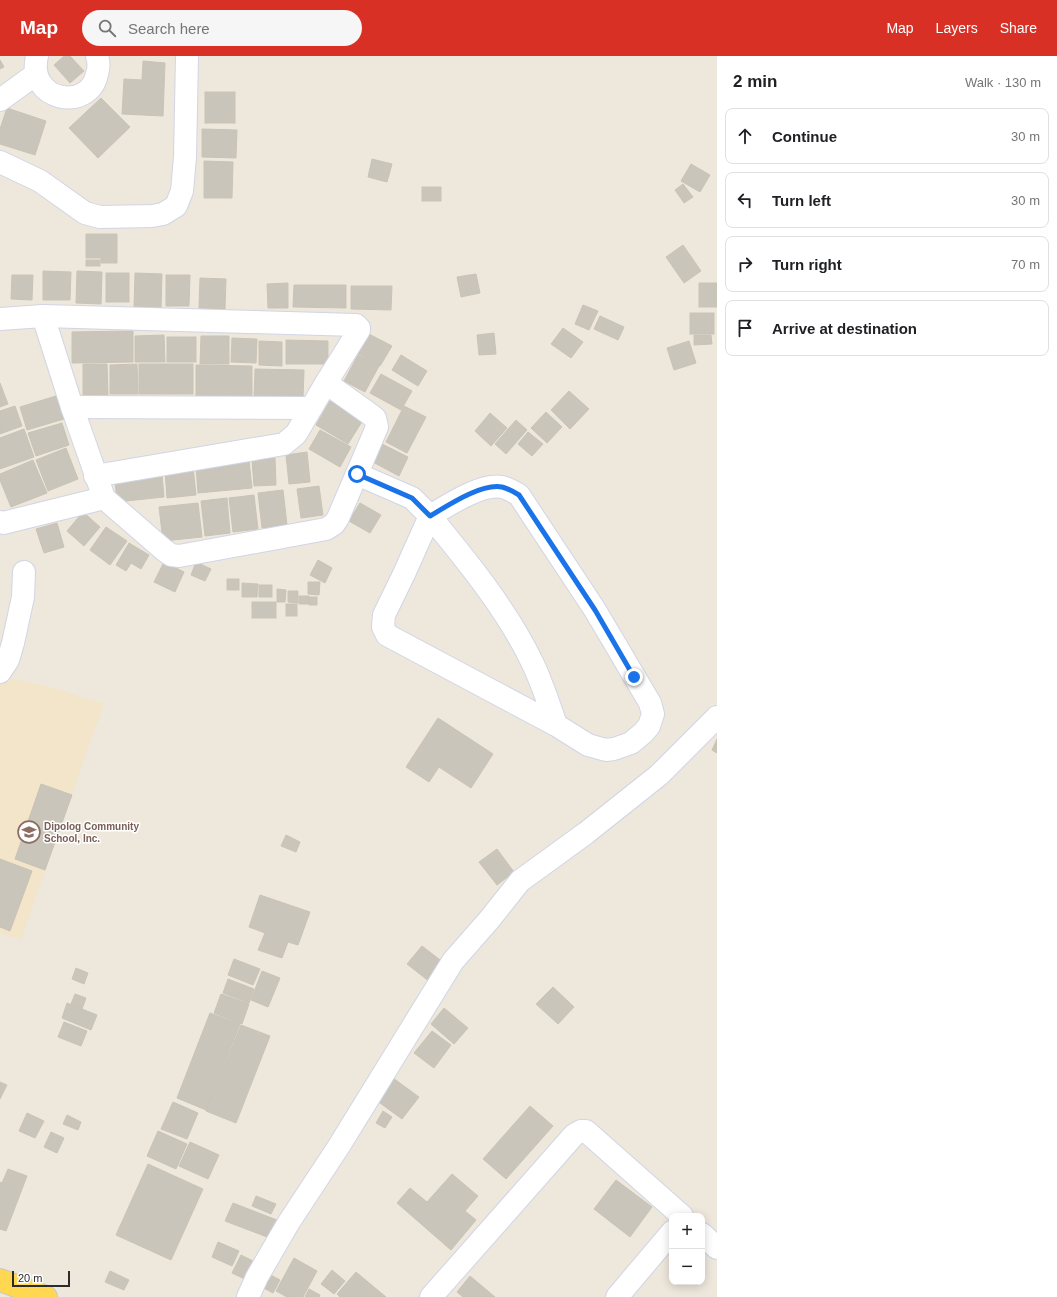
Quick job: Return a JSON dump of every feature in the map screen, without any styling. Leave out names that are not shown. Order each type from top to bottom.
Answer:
[{"type":"main road","points":[[0,1280],[46,1297]]},
{"type":"street","points":[[37,65],[40,82],[45,89],[52,94],[69,98],[85,92],[92,86],[97,78],[99,68],[97,56]]},
{"type":"street","points":[[0,162],[40,181],[85,213],[100,217],[152,216],[163,214],[176,206],[182,191],[187,56]]},
{"type":"street","points":[[0,100],[37,65]]},
{"type":"street","points":[[0,319],[43,316],[357,326],[359,330],[296,434],[284,444],[95,476]]},
{"type":"street","points":[[43,316],[95,476],[104,498],[171,555],[179,556],[326,529],[334,524],[338,518],[377,427],[374,418],[326,383]]},
{"type":"street","points":[[72,407],[311,408]]},
{"type":"street","points":[[357,474],[412,498],[430,516],[460,552],[505,614],[533,664],[556,724]]},
{"type":"street","points":[[502,487],[519,495],[595,610],[650,704],[653,714],[649,726],[643,733],[631,743],[614,749],[606,750],[588,745],[556,724],[387,635],[383,627],[384,615],[404,576],[430,516],[463,497],[487,488],[502,487]]},
{"type":"street","points":[[0,522],[3,523],[104,498]]},
{"type":"street","points":[[0,672],[8,660],[13,643],[23,597],[24,572]]},
{"type":"street","points":[[248,1297],[257,1277],[289,1222],[348,1134],[453,961],[489,920],[520,881],[586,833],[659,775],[717,716]]},
{"type":"street","points":[[431,1297],[574,1135],[581,1131],[586,1131],[679,1213]]},
{"type":"street","points":[[617,1297],[669,1236]]},
{"type":"street","points":[[705,1237],[717,1248]]},
{"type":"shaded area","name":"Dipolog Community School, Inc.","points":[[0,674],[13,679],[59,689],[87,699],[104,703],[21,940],[0,933]]},
{"type":"building","points":[[64,56],[70,56],[84,71],[70,83],[54,65]]},
{"type":"building","points":[[0,60],[4,67],[0,69]]},
{"type":"building","points":[[143,61],[165,63],[163,116],[122,114],[124,79],[142,80]]},
{"type":"building","points":[[205,92],[235,92],[235,123],[205,123]]},
{"type":"building","points":[[101,98],[130,127],[98,158],[69,128]]},
{"type":"building","points":[[7,108],[46,121],[35,155],[0,144],[0,129]]},
{"type":"building","points":[[202,129],[237,130],[236,158],[202,157]]},
{"type":"building","points":[[372,159],[392,164],[387,182],[368,177]]},
{"type":"building","points":[[204,161],[233,162],[232,198],[204,198]]},
{"type":"building","points":[[691,164],[710,175],[700,192],[681,181]]},
{"type":"building","points":[[683,184],[693,197],[684,203],[675,190]]},
{"type":"building","points":[[422,187],[441,187],[441,201],[422,201]]},
{"type":"building","points":[[86,234],[117,234],[117,263],[101,263],[101,258],[86,258]]},
{"type":"building","points":[[683,245],[701,271],[684,283],[666,257]]},
{"type":"building","points":[[86,260],[100,260],[100,266],[86,266]]},
{"type":"building","points":[[43,271],[71,272],[70,300],[43,300]]},
{"type":"building","points":[[77,271],[102,272],[101,304],[76,303]]},
{"type":"building","points":[[106,273],[129,273],[129,302],[106,302]]},
{"type":"building","points":[[135,273],[162,274],[161,308],[134,307]]},
{"type":"building","points":[[476,274],[480,293],[461,297],[457,277]]},
{"type":"building","points":[[12,275],[33,275],[32,300],[11,299]]},
{"type":"building","points":[[166,275],[190,275],[189,306],[166,306]]},
{"type":"building","points":[[200,278],[226,279],[225,309],[199,308]]},
{"type":"building","points":[[288,283],[288,308],[268,308],[267,284]]},
{"type":"building","points":[[699,283],[717,283],[717,307],[699,307]]},
{"type":"building","points":[[294,285],[346,285],[346,308],[293,307]]},
{"type":"building","points":[[351,286],[392,286],[391,310],[351,309]]},
{"type":"building","points":[[583,305],[598,311],[589,330],[575,324]]},
{"type":"building","points":[[690,313],[714,313],[714,334],[690,334]]},
{"type":"building","points":[[600,316],[624,327],[618,340],[594,329]]},
{"type":"building","points":[[563,328],[583,342],[571,358],[551,344]]},
{"type":"building","points":[[133,331],[133,362],[72,363],[72,332]]},
{"type":"building","points":[[365,332],[392,346],[380,366],[355,352]]},
{"type":"building","points":[[494,333],[496,354],[479,355],[477,335]]},
{"type":"building","points":[[164,335],[165,362],[135,362],[135,336]]},
{"type":"building","points":[[694,335],[711,335],[712,344],[694,345]]},
{"type":"building","points":[[201,336],[229,336],[229,364],[200,364]]},
{"type":"building","points":[[167,337],[196,337],[196,362],[167,362]]},
{"type":"building","points":[[232,338],[257,339],[256,363],[231,362]]},
{"type":"building","points":[[286,340],[328,341],[328,364],[286,364]]},
{"type":"building","points":[[259,341],[282,342],[282,366],[259,365]]},
{"type":"building","points":[[689,341],[696,363],[674,370],[667,348]]},
{"type":"building","points":[[358,355],[379,366],[365,392],[344,381]]},
{"type":"building","points":[[401,355],[427,371],[418,386],[392,370]]},
{"type":"building","points":[[83,364],[107,364],[108,395],[83,395]]},
{"type":"building","points":[[137,364],[138,394],[110,394],[110,365]]},
{"type":"building","points":[[139,364],[193,364],[193,394],[139,394]]},
{"type":"building","points":[[196,365],[252,366],[252,397],[196,396]]},
{"type":"building","points":[[255,369],[304,370],[303,398],[254,397]]},
{"type":"building","points":[[381,374],[412,391],[401,410],[370,393]]},
{"type":"building","points":[[0,383],[8,404],[0,407]]},
{"type":"building","points":[[569,391],[589,409],[570,429],[551,410]]},
{"type":"building","points":[[56,396],[64,419],[27,430],[20,407]]},
{"type":"building","points":[[330,401],[363,420],[348,444],[316,425]]},
{"type":"building","points":[[15,406],[22,426],[0,434],[0,411]]},
{"type":"building","points":[[404,406],[426,417],[407,453],[386,442]]},
{"type":"building","points":[[546,412],[562,427],[547,443],[531,428]]},
{"type":"building","points":[[490,413],[507,428],[491,446],[475,431]]},
{"type":"building","points":[[516,420],[527,430],[506,454],[495,444]]},
{"type":"building","points":[[62,423],[69,445],[36,456],[28,433]]},
{"type":"building","points":[[24,429],[34,457],[0,469],[0,438]]},
{"type":"building","points":[[320,430],[351,447],[340,467],[309,449]]},
{"type":"building","points":[[528,432],[543,444],[532,456],[518,444]]},
{"type":"building","points":[[382,444],[408,457],[399,476],[373,462]]},
{"type":"building","points":[[66,448],[78,479],[48,491],[36,460]]},
{"type":"building","points":[[307,452],[310,482],[289,484],[286,455]]},
{"type":"building","points":[[275,458],[276,485],[254,486],[252,460]]},
{"type":"building","points":[[33,460],[47,493],[11,507],[0,480],[0,474]]},
{"type":"building","points":[[249,461],[252,488],[198,493],[196,466]]},
{"type":"building","points":[[193,467],[196,495],[167,498],[165,470]]},
{"type":"building","points":[[162,475],[164,497],[117,502],[115,480]]},
{"type":"building","points":[[319,486],[323,515],[301,518],[297,489]]},
{"type":"building","points":[[283,490],[287,525],[262,528],[258,493]]},
{"type":"building","points":[[254,495],[258,529],[233,532],[229,498]]},
{"type":"building","points":[[227,498],[230,533],[205,536],[201,501]]},
{"type":"building","points":[[198,503],[202,537],[163,541],[159,507]]},
{"type":"building","points":[[360,503],[381,515],[370,533],[349,521]]},
{"type":"building","points":[[83,512],[100,527],[84,546],[67,531]]},
{"type":"building","points":[[57,523],[64,547],[44,553],[36,529]]},
{"type":"building","points":[[106,527],[127,541],[110,565],[90,550]]},
{"type":"building","points":[[129,543],[149,555],[141,569],[131,563],[126,571],[116,565]]},
{"type":"building","points":[[318,560],[332,568],[325,583],[310,575]]},
{"type":"building","points":[[164,562],[184,572],[175,592],[154,582]]},
{"type":"building","points":[[196,562],[211,569],[205,581],[191,575]]},
{"type":"building","points":[[227,579],[239,579],[239,590],[227,590]]},
{"type":"building","points":[[308,582],[320,582],[319,595],[308,594]]},
{"type":"building","points":[[242,583],[258,584],[257,597],[242,597]]},
{"type":"building","points":[[259,585],[272,585],[272,597],[259,597]]},
{"type":"building","points":[[277,589],[286,590],[285,602],[277,602]]},
{"type":"building","points":[[288,591],[298,591],[298,603],[288,602]]},
{"type":"building","points":[[299,596],[309,596],[309,604],[299,604]]},
{"type":"building","points":[[309,597],[317,597],[317,605],[309,605]]},
{"type":"building","points":[[252,602],[276,602],[276,618],[252,618]]},
{"type":"building","points":[[286,604],[297,604],[297,616],[286,616]]},
{"type":"building","points":[[438,718],[493,754],[471,788],[439,767],[429,782],[406,767]]},
{"type":"building","points":[[717,739],[717,753],[712,750]]},
{"type":"building","points":[[41,784],[72,795],[45,870],[15,859]]},
{"type":"building","points":[[286,835],[300,842],[296,852],[281,846]]},
{"type":"building","points":[[497,849],[514,872],[497,885],[479,862]]},
{"type":"building","points":[[0,859],[32,871],[10,931],[0,927]]},
{"type":"building","points":[[260,895],[310,912],[298,945],[288,942],[282,958],[258,950],[265,933],[249,927]]},
{"type":"building","points":[[422,946],[444,963],[430,982],[407,964]]},
{"type":"building","points":[[234,959],[260,969],[253,985],[228,975]]},
{"type":"building","points":[[76,968],[88,973],[84,984],[72,979]]},
{"type":"building","points":[[262,971],[280,978],[268,1007],[251,1000]]},
{"type":"building","points":[[228,979],[254,989],[249,1003],[223,993]]},
{"type":"building","points":[[553,987],[574,1007],[558,1024],[536,1004]]},
{"type":"building","points":[[75,994],[86,998],[82,1009],[71,1004]]},
{"type":"building","points":[[221,994],[249,1004],[242,1024],[214,1013]]},
{"type":"building","points":[[67,1003],[97,1015],[91,1030],[62,1018]]},
{"type":"building","points":[[444,1008],[468,1028],[454,1044],[431,1024]]},
{"type":"building","points":[[210,1013],[240,1024],[206,1110],[177,1098]]},
{"type":"building","points":[[64,1022],[87,1031],[81,1046],[58,1037]]},
{"type":"building","points":[[241,1025],[270,1036],[236,1123],[206,1111]]},
{"type":"building","points":[[432,1031],[451,1045],[434,1068],[414,1053]]},
{"type":"building","points":[[393,1078],[419,1097],[402,1119],[376,1100]]},
{"type":"building","points":[[0,1082],[7,1085],[0,1099]]},
{"type":"building","points":[[173,1102],[198,1113],[187,1139],[161,1129]]},
{"type":"building","points":[[530,1106],[553,1126],[506,1179],[483,1159]]},
{"type":"building","points":[[383,1111],[392,1117],[385,1128],[376,1123]]},
{"type":"building","points":[[27,1113],[44,1121],[35,1138],[19,1131]]},
{"type":"building","points":[[67,1115],[81,1122],[78,1130],[63,1124]]},
{"type":"building","points":[[158,1131],[187,1144],[176,1169],[147,1156]]},
{"type":"building","points":[[51,1132],[64,1138],[57,1153],[44,1147]]},
{"type":"building","points":[[190,1142],[219,1155],[208,1179],[179,1166]]},
{"type":"building","points":[[148,1164],[203,1189],[171,1260],[116,1235]]},
{"type":"building","points":[[8,1169],[27,1176],[6,1231],[0,1229],[0,1182],[2,1183]]},
{"type":"building","points":[[452,1174],[478,1196],[465,1211],[476,1220],[451,1250],[397,1203],[410,1188],[427,1202]]},
{"type":"building","points":[[616,1180],[652,1207],[630,1237],[594,1209]]},
{"type":"building","points":[[256,1196],[276,1204],[271,1214],[252,1206]]},
{"type":"building","points":[[233,1203],[282,1222],[275,1240],[225,1221]]},
{"type":"building","points":[[218,1242],[239,1251],[232,1266],[212,1257]]},
{"type":"building","points":[[241,1255],[257,1263],[249,1281],[232,1273]]},
{"type":"building","points":[[294,1258],[317,1271],[303,1297],[287,1297],[276,1291]]},
{"type":"building","points":[[332,1270],[345,1281],[334,1294],[321,1284]]},
{"type":"building","points":[[110,1271],[129,1280],[124,1290],[105,1282]]},
{"type":"building","points":[[265,1272],[280,1280],[273,1293],[258,1285]]},
{"type":"building","points":[[356,1272],[386,1297],[340,1297],[337,1294]]},
{"type":"building","points":[[470,1276],[495,1297],[463,1297],[457,1292]]},
{"type":"building","points":[[309,1289],[320,1295],[319,1297],[305,1297]]},
{"type":"place","name":"Dipolog Community School, Inc.","points":[[29,832]]},
{"type":"route","points":[[357,474],[412,498],[430,516],[463,497],[487,488],[502,487],[519,495],[595,610],[634,677]]}]
